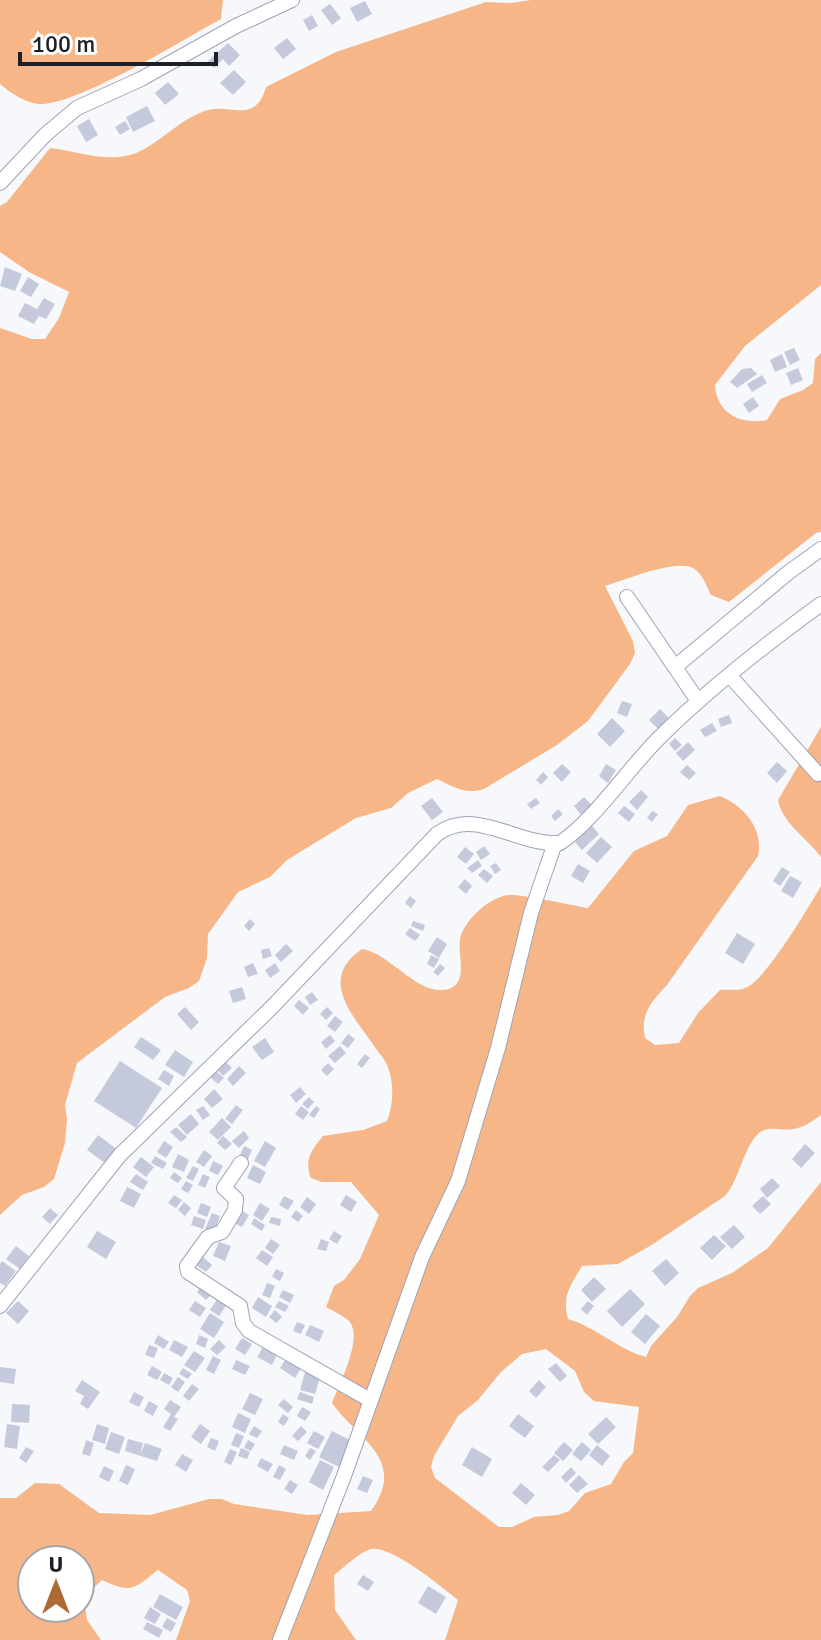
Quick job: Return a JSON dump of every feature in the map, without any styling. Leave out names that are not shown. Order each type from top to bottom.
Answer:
[{"type":"street","points":[[0,183],[45,135],[77,108],[141,79],[236,26],[292,0]]},
{"type":"street","points":[[675,667],[821,549]]},
{"type":"street","points":[[627,597],[698,701]]},
{"type":"street","points":[[0,1306],[120,1155],[272,1007],[437,834],[446,827],[465,822],[555,843],[565,840],[660,737],[698,701],[821,604]]},
{"type":"street","points":[[730,676],[818,774]]},
{"type":"street","points":[[280,1640],[422,1257],[458,1181],[475,1132],[531,913],[555,843]]},
{"type":"street","points":[[241,1163],[224,1188],[236,1199],[235,1210],[222,1232],[205,1240],[187,1266],[188,1272],[240,1306],[243,1323],[249,1331],[370,1400]]},
{"type":"shaded area","points":[[0,0],[223,0],[221,19],[157,55],[77,95],[38,104],[18,97],[0,84]]},
{"type":"shaded area","points":[[821,0],[821,285],[745,346],[715,385],[720,403],[732,415],[748,421],[767,420],[780,399],[813,383],[815,359],[821,353],[821,532],[729,602],[711,595],[699,573],[685,566],[663,568],[605,586],[633,641],[635,653],[588,721],[557,745],[484,789],[465,791],[437,779],[408,793],[391,808],[356,818],[287,860],[270,877],[238,892],[208,934],[207,958],[199,981],[165,997],[77,1063],[65,1105],[65,1143],[54,1179],[44,1187],[22,1195],[0,1215],[0,328],[32,339],[45,339],[59,318],[69,292],[29,272],[0,252],[0,206],[7,202],[50,148],[104,157],[136,153],[205,111],[240,110],[255,106],[266,87],[336,52],[486,2]]},
{"type":"shaded area","points":[[821,727],[821,857],[784,816],[778,800]]},
{"type":"shaded area","points":[[720,796],[737,806],[750,820],[758,837],[758,856],[652,1003],[644,1022],[645,1038],[655,1045],[679,1043],[698,1013],[720,990],[742,989],[754,983],[786,942],[821,886],[821,1115],[797,1128],[762,1131],[751,1144],[725,1196],[650,1246],[618,1264],[582,1266],[568,1291],[566,1311],[568,1319],[646,1357],[651,1346],[698,1288],[732,1273],[768,1248],[821,1182],[821,1640],[445,1640],[458,1600],[403,1560],[391,1553],[371,1549],[334,1575],[335,1610],[356,1640],[176,1640],[190,1601],[187,1590],[158,1570],[132,1587],[120,1587],[102,1580],[96,1586],[96,1544],[16,1544],[16,1624],[90,1624],[101,1640],[0,1640],[0,1498],[16,1498],[35,1483],[59,1484],[99,1513],[150,1515],[209,1499],[308,1515],[371,1511],[381,1493],[384,1477],[382,1464],[366,1440],[332,1403],[349,1360],[354,1337],[352,1327],[348,1320],[326,1307],[334,1286],[344,1280],[360,1259],[379,1215],[351,1182],[322,1182],[311,1178],[308,1166],[312,1151],[323,1136],[363,1130],[387,1121],[391,1104],[392,1086],[388,1068],[345,1000],[341,987],[342,974],[348,961],[362,949],[383,958],[422,985],[432,989],[452,988],[460,977],[462,932],[472,917],[486,905],[501,897],[516,895],[588,908],[634,851],[667,836],[688,805]],"holes":[[[546,1349],[575,1371],[584,1392],[594,1401],[639,1407],[633,1453],[611,1484],[585,1493],[569,1511],[534,1517],[512,1527],[499,1527],[435,1478],[431,1467],[434,1456],[458,1416],[478,1400],[501,1372],[522,1354]]]},
{"type":"building","points":[[365,1],[372,14],[357,22],[350,8]]},
{"type":"building","points":[[330,4],[341,18],[332,25],[321,10]]},
{"type":"building","points":[[312,15],[318,26],[309,31],[303,20]]},
{"type":"building","points":[[287,38],[296,49],[283,59],[274,48]]},
{"type":"building","points":[[228,43],[240,55],[229,66],[223,59],[214,68],[207,62]]},
{"type":"building","points":[[234,70],[246,82],[233,95],[220,83]]},
{"type":"building","points":[[168,82],[179,94],[165,105],[155,93]]},
{"type":"building","points":[[147,106],[155,121],[133,132],[126,117]]},
{"type":"building","points":[[89,119],[98,135],[86,142],[77,126]]},
{"type":"building","points":[[125,121],[130,129],[120,135],[115,127]]},
{"type":"building","points":[[5,267],[22,274],[15,291],[0,286]]},
{"type":"building","points":[[28,277],[39,284],[31,297],[20,291]]},
{"type":"building","points":[[44,298],[55,304],[46,319],[39,316],[34,324],[18,316],[25,303],[37,309]]},
{"type":"building","points":[[794,348],[800,360],[790,365],[784,352]]},
{"type":"building","points":[[782,354],[787,367],[775,372],[770,360]]},
{"type":"building","points":[[751,368],[757,374],[737,388],[730,382],[742,369]]},
{"type":"building","points":[[798,368],[803,380],[791,385],[786,373]]},
{"type":"building","points":[[762,375],[767,383],[752,392],[747,384]]},
{"type":"building","points":[[753,397],[759,406],[749,413],[743,404]]},
{"type":"building","points":[[622,701],[632,704],[627,717],[617,713]]},
{"type":"building","points":[[660,709],[671,720],[660,731],[649,720]]},
{"type":"building","points":[[729,715],[732,723],[721,727],[718,719]]},
{"type":"building","points":[[612,718],[625,731],[610,747],[597,734]]},
{"type":"building","points":[[712,723],[717,731],[705,737],[700,730]]},
{"type":"building","points":[[675,738],[682,745],[675,751],[669,744]]},
{"type":"building","points":[[688,742],[695,750],[683,761],[676,753]]},
{"type":"building","points":[[777,762],[787,771],[777,783],[767,773]]},
{"type":"building","points":[[562,764],[571,772],[562,782],[553,773]]},
{"type":"building","points":[[606,764],[616,770],[608,783],[599,776]]},
{"type":"building","points":[[687,765],[696,773],[689,780],[680,772]]},
{"type":"building","points":[[543,772],[548,777],[541,785],[536,780]]},
{"type":"building","points":[[641,790],[648,797],[637,810],[629,802]]},
{"type":"building","points":[[584,797],[592,805],[581,815],[574,806]]},
{"type":"building","points":[[432,798],[443,812],[432,820],[421,806]]},
{"type":"building","points":[[536,798],[540,803],[531,809],[527,804]]},
{"type":"building","points":[[624,806],[635,814],[629,822],[618,813]]},
{"type":"building","points":[[558,809],[563,814],[555,821],[551,816]]},
{"type":"building","points":[[652,811],[658,814],[652,822],[647,818]]},
{"type":"building","points":[[592,826],[599,834],[582,850],[575,842]]},
{"type":"building","points":[[601,837],[612,847],[597,863],[586,853]]},
{"type":"building","points":[[484,846],[490,854],[481,860],[476,852]]},
{"type":"building","points":[[465,847],[474,854],[466,864],[457,857]]},
{"type":"building","points":[[478,860],[482,866],[472,873],[467,868]]},
{"type":"building","points":[[496,863],[501,870],[495,874],[490,866]]},
{"type":"building","points":[[578,864],[590,871],[583,883],[571,876]]},
{"type":"building","points":[[782,867],[790,872],[780,886],[773,881]]},
{"type":"building","points":[[484,869],[493,876],[487,883],[478,875]]},
{"type":"building","points":[[790,876],[802,882],[793,898],[781,891]]},
{"type":"building","points":[[465,879],[472,886],[466,894],[458,887]]},
{"type":"building","points":[[410,896],[416,901],[411,908],[405,903]]},
{"type":"building","points":[[250,919],[255,924],[249,931],[244,926]]},
{"type":"building","points":[[413,921],[425,925],[423,931],[411,926]]},
{"type":"building","points":[[410,928],[420,935],[415,941],[405,934]]},
{"type":"building","points":[[737,933],[755,944],[743,964],[725,953]]},
{"type":"building","points":[[437,937],[447,944],[439,958],[428,951]]},
{"type":"building","points":[[286,944],[293,951],[281,962],[275,955]]},
{"type":"building","points":[[269,948],[272,956],[263,959],[261,950]]},
{"type":"building","points":[[431,955],[439,959],[434,968],[427,964]]},
{"type":"building","points":[[253,963],[258,974],[248,977],[244,967]]},
{"type":"building","points":[[275,963],[280,971],[270,978],[265,970]]},
{"type":"building","points":[[440,964],[445,968],[438,976],[433,972]]},
{"type":"building","points":[[242,987],[246,999],[233,1003],[229,991]]},
{"type":"building","points":[[312,992],[318,1000],[310,1005],[305,997]]},
{"type":"building","points":[[299,1000],[309,1008],[303,1015],[294,1006]]},
{"type":"building","points":[[185,1007],[199,1022],[191,1030],[177,1014]]},
{"type":"building","points":[[327,1007],[333,1013],[326,1020],[320,1014]]},
{"type":"building","points":[[335,1016],[343,1022],[335,1032],[327,1026]]},
{"type":"building","points":[[348,1034],[355,1039],[348,1048],[341,1043]]},
{"type":"building","points":[[330,1035],[335,1041],[326,1049],[321,1042]]},
{"type":"building","points":[[141,1037],[161,1050],[153,1060],[134,1047]]},
{"type":"building","points":[[265,1038],[274,1052],[262,1060],[252,1047]]},
{"type":"building","points":[[340,1046],[346,1053],[335,1063],[328,1056]]},
{"type":"building","points":[[175,1050],[193,1062],[184,1077],[165,1065]]},
{"type":"building","points":[[365,1054],[370,1058],[362,1068],[357,1064]]},
{"type":"building","points":[[224,1060],[232,1068],[223,1076],[216,1068]]},
{"type":"building","points":[[120,1061],[162,1088],[136,1128],[94,1101]]},
{"type":"building","points":[[328,1063],[334,1069],[327,1076],[321,1070]]},
{"type":"building","points":[[239,1066],[246,1073],[233,1086],[227,1079]]},
{"type":"building","points":[[164,1070],[174,1076],[169,1086],[158,1079]]},
{"type":"building","points":[[216,1071],[224,1078],[218,1084],[210,1077]]},
{"type":"building","points":[[300,1087],[306,1094],[296,1103],[290,1095]]},
{"type":"building","points":[[214,1089],[223,1099],[212,1108],[204,1099]]},
{"type":"building","points":[[309,1097],[314,1102],[308,1109],[302,1104]]},
{"type":"building","points":[[236,1105],[243,1110],[232,1124],[225,1119]]},
{"type":"building","points":[[203,1106],[210,1115],[203,1120],[196,1110]]},
{"type":"building","points":[[301,1106],[309,1112],[303,1120],[295,1114]]},
{"type":"building","points":[[316,1106],[320,1109],[314,1118],[309,1115]]},
{"type":"building","points":[[191,1114],[199,1124],[187,1135],[178,1125]]},
{"type":"building","points":[[222,1118],[231,1127],[218,1140],[209,1132]]},
{"type":"building","points":[[176,1127],[187,1137],[181,1142],[170,1132]]},
{"type":"building","points":[[244,1131],[249,1138],[239,1148],[232,1141]]},
{"type":"building","points":[[98,1135],[119,1151],[108,1165],[87,1150]]},
{"type":"building","points":[[223,1136],[232,1144],[225,1150],[217,1143]]},
{"type":"building","points":[[164,1141],[173,1147],[166,1158],[157,1152]]},
{"type":"building","points":[[265,1141],[276,1148],[265,1167],[254,1161]]},
{"type":"building","points":[[805,1144],[815,1153],[801,1168],[792,1159]]},
{"type":"building","points":[[244,1146],[252,1150],[248,1159],[240,1155]]},
{"type":"building","points":[[204,1150],[212,1156],[204,1167],[196,1162]]},
{"type":"building","points":[[178,1154],[189,1160],[184,1172],[172,1167]]},
{"type":"building","points":[[155,1156],[167,1163],[163,1169],[151,1163]]},
{"type":"building","points":[[141,1157],[154,1167],[146,1177],[133,1167]]},
{"type":"building","points":[[213,1161],[223,1166],[218,1175],[209,1171]]},
{"type":"building","points":[[253,1165],[266,1172],[260,1184],[247,1178]]},
{"type":"building","points":[[193,1166],[199,1169],[193,1181],[186,1178]]},
{"type":"building","points":[[174,1172],[182,1178],[178,1183],[170,1178]]},
{"type":"building","points":[[136,1174],[148,1182],[143,1190],[130,1182]]},
{"type":"building","points":[[203,1174],[210,1177],[205,1188],[198,1185]]},
{"type":"building","points":[[772,1178],[780,1186],[767,1198],[760,1189]]},
{"type":"building","points":[[186,1181],[193,1185],[188,1193],[181,1189]]},
{"type":"building","points":[[127,1187],[141,1194],[134,1208],[120,1201]]},
{"type":"building","points":[[174,1195],[182,1200],[176,1208],[168,1203]]},
{"type":"building","points":[[346,1195],[357,1202],[351,1212],[340,1205]]},
{"type":"building","points":[[284,1196],[294,1201],[288,1210],[279,1205]]},
{"type":"building","points":[[763,1196],[771,1204],[760,1214],[752,1206]]},
{"type":"building","points":[[307,1197],[316,1204],[309,1214],[300,1207]]},
{"type":"building","points":[[184,1202],[191,1208],[185,1216],[178,1210]]},
{"type":"building","points":[[201,1203],[211,1207],[207,1217],[197,1213]]},
{"type":"building","points":[[260,1203],[270,1209],[262,1221],[253,1215]]},
{"type":"building","points":[[50,1208],[58,1215],[50,1224],[42,1217]]},
{"type":"building","points":[[239,1209],[249,1215],[242,1227],[232,1222]]},
{"type":"building","points":[[296,1210],[303,1216],[298,1222],[291,1217]]},
{"type":"building","points":[[212,1213],[220,1216],[214,1232],[205,1229]]},
{"type":"building","points":[[194,1216],[206,1220],[203,1229],[191,1225]]},
{"type":"building","points":[[271,1217],[281,1219],[280,1226],[269,1223]]},
{"type":"building","points":[[254,1218],[265,1225],[262,1231],[251,1224]]},
{"type":"building","points":[[734,1225],[745,1237],[732,1249],[720,1237]]},
{"type":"building","points":[[97,1231],[116,1242],[106,1259],[87,1247]]},
{"type":"building","points":[[334,1231],[342,1236],[337,1244],[329,1239]]},
{"type":"building","points":[[714,1235],[726,1246],[712,1260],[700,1248]]},
{"type":"building","points":[[271,1239],[280,1245],[273,1254],[265,1248]]},
{"type":"building","points":[[321,1239],[329,1242],[326,1251],[317,1249]]},
{"type":"building","points":[[219,1242],[231,1246],[225,1261],[213,1256]]},
{"type":"building","points":[[16,1246],[29,1256],[20,1269],[6,1259]]},
{"type":"building","points":[[262,1250],[273,1257],[267,1266],[256,1258]]},
{"type":"building","points":[[203,1257],[212,1265],[206,1272],[196,1265]]},
{"type":"building","points":[[666,1259],[679,1273],[665,1286],[652,1271]]},
{"type":"building","points":[[2,1261],[16,1271],[5,1286],[0,1283]]},
{"type":"building","points":[[276,1269],[284,1273],[280,1281],[272,1277]]},
{"type":"building","points":[[594,1277],[606,1289],[592,1302],[581,1290]]},
{"type":"building","points":[[267,1283],[275,1286],[270,1298],[262,1295]]},
{"type":"building","points":[[202,1285],[212,1294],[206,1300],[197,1292]]},
{"type":"building","points":[[630,1289],[645,1304],[622,1327],[607,1311]]},
{"type":"building","points":[[283,1290],[294,1295],[290,1303],[279,1297]]},
{"type":"building","points":[[258,1297],[272,1306],[266,1317],[252,1308]]},
{"type":"building","points":[[218,1298],[227,1304],[219,1316],[210,1310]]},
{"type":"building","points":[[18,1301],[29,1311],[18,1324],[6,1313]]},
{"type":"building","points":[[195,1301],[206,1308],[200,1317],[189,1310]]},
{"type":"building","points":[[279,1301],[289,1306],[285,1312],[275,1307]]},
{"type":"building","points":[[588,1301],[594,1306],[587,1315],[581,1309]]},
{"type":"building","points":[[275,1310],[282,1317],[276,1323],[269,1317]]},
{"type":"building","points":[[210,1313],[224,1322],[214,1338],[200,1329]]},
{"type":"building","points":[[646,1314],[660,1326],[645,1344],[631,1332]]},
{"type":"building","points":[[297,1322],[305,1325],[301,1334],[293,1331]]},
{"type":"building","points":[[310,1325],[324,1331],[319,1342],[305,1335]]},
{"type":"building","points":[[158,1335],[169,1342],[164,1349],[154,1343]]},
{"type":"building","points":[[199,1335],[208,1339],[205,1348],[196,1344]]},
{"type":"building","points":[[242,1338],[252,1344],[245,1355],[235,1349]]},
{"type":"building","points":[[174,1340],[188,1347],[182,1357],[169,1350]]},
{"type":"building","points":[[219,1340],[226,1347],[217,1355],[210,1349]]},
{"type":"building","points":[[149,1345],[158,1348],[154,1358],[145,1355]]},
{"type":"building","points":[[263,1347],[277,1355],[272,1365],[257,1357]]},
{"type":"building","points":[[194,1351],[205,1358],[195,1372],[184,1365]]},
{"type":"building","points":[[213,1356],[221,1360],[214,1374],[206,1370]]},
{"type":"building","points":[[287,1357],[302,1366],[295,1378],[280,1368]]},
{"type":"building","points":[[236,1360],[250,1366],[245,1375],[232,1369]]},
{"type":"building","points":[[556,1363],[567,1376],[560,1382],[548,1369]]},
{"type":"building","points":[[152,1366],[162,1372],[157,1380],[147,1375]]},
{"type":"building","points":[[0,1367],[16,1369],[14,1384],[0,1382]]},
{"type":"building","points":[[183,1368],[192,1374],[188,1379],[179,1374]]},
{"type":"building","points":[[306,1369],[321,1374],[315,1394],[300,1390]]},
{"type":"building","points":[[164,1373],[173,1378],[169,1385],[160,1380]]},
{"type":"building","points":[[178,1377],[185,1382],[178,1392],[171,1387]]},
{"type":"building","points":[[82,1380],[100,1392],[88,1409],[80,1404],[84,1396],[75,1391]]},
{"type":"building","points":[[539,1380],[546,1387],[536,1398],[529,1391]]},
{"type":"building","points":[[192,1384],[199,1389],[189,1401],[183,1396]]},
{"type":"building","points":[[134,1392],[144,1397],[139,1407],[129,1402]]},
{"type":"building","points":[[300,1392],[314,1397],[312,1404],[297,1399]]},
{"type":"building","points":[[250,1393],[263,1399],[255,1415],[242,1409]]},
{"type":"building","points":[[284,1399],[293,1407],[288,1413],[278,1405]]},
{"type":"building","points":[[170,1400],[181,1407],[170,1431],[163,1427],[171,1414],[164,1409]]},
{"type":"building","points":[[149,1401],[158,1406],[153,1416],[144,1411]]},
{"type":"building","points":[[12,1404],[30,1405],[29,1423],[11,1422]]},
{"type":"building","points":[[302,1407],[311,1412],[305,1421],[297,1416]]},
{"type":"building","points":[[238,1413],[251,1419],[245,1433],[232,1427]]},
{"type":"building","points":[[283,1414],[289,1418],[284,1426],[278,1422]]},
{"type":"building","points":[[518,1414],[534,1426],[525,1438],[509,1426]]},
{"type":"building","points":[[606,1417],[616,1427],[598,1444],[588,1434]]},
{"type":"building","points":[[7,1424],[20,1426],[17,1449],[4,1447]]},
{"type":"building","points":[[97,1424],[109,1428],[105,1444],[92,1440]]},
{"type":"building","points":[[200,1424],[210,1431],[201,1444],[191,1437]]},
{"type":"building","points":[[254,1426],[262,1431],[257,1438],[249,1434]]},
{"type":"building","points":[[301,1426],[307,1432],[298,1441],[292,1436]]},
{"type":"building","points":[[314,1431],[325,1437],[318,1449],[307,1443]]},
{"type":"building","points":[[332,1431],[352,1441],[339,1467],[319,1457]]},
{"type":"building","points":[[111,1432],[125,1437],[119,1454],[105,1449]]},
{"type":"building","points":[[236,1433],[244,1436],[239,1448],[231,1445]]},
{"type":"building","points":[[211,1438],[219,1441],[215,1451],[207,1447]]},
{"type":"building","points":[[128,1439],[143,1443],[140,1455],[145,1443],[162,1449],[157,1461],[125,1451]]},
{"type":"building","points":[[86,1440],[94,1443],[90,1456],[82,1454]]},
{"type":"building","points":[[248,1440],[255,1444],[251,1451],[244,1448]]},
{"type":"building","points":[[564,1442],[573,1450],[563,1461],[554,1453]]},
{"type":"building","points":[[582,1442],[591,1450],[581,1461],[572,1454]]},
{"type":"building","points":[[284,1445],[298,1451],[294,1460],[280,1454]]},
{"type":"building","points":[[597,1445],[610,1456],[602,1466],[589,1455]]},
{"type":"building","points":[[26,1447],[34,1451],[26,1463],[19,1458]]},
{"type":"building","points":[[472,1447],[492,1459],[482,1477],[462,1465]]},
{"type":"building","points":[[241,1448],[250,1452],[247,1459],[238,1456]]},
{"type":"building","points":[[310,1448],[316,1451],[310,1460],[305,1456]]},
{"type":"building","points":[[230,1449],[237,1452],[231,1465],[224,1462]]},
{"type":"building","points":[[182,1454],[193,1460],[186,1472],[175,1465]]},
{"type":"building","points":[[554,1455],[560,1460],[548,1472],[542,1467]]},
{"type":"building","points":[[261,1458],[273,1464],[268,1472],[257,1466]]},
{"type":"building","points":[[320,1460],[334,1467],[323,1490],[309,1482]]},
{"type":"building","points":[[126,1465],[135,1469],[128,1485],[119,1481]]},
{"type":"building","points":[[279,1465],[286,1469],[280,1480],[273,1477]]},
{"type":"building","points":[[104,1466],[114,1471],[109,1482],[99,1477]]},
{"type":"building","points":[[571,1467],[576,1473],[566,1483],[561,1477]]},
{"type":"building","points":[[579,1475],[588,1484],[577,1493],[569,1485]]},
{"type":"building","points":[[363,1476],[373,1480],[367,1493],[357,1489]]},
{"type":"building","points":[[290,1480],[298,1485],[292,1494],[284,1489]]},
{"type":"building","points":[[521,1483],[535,1495],[526,1505],[512,1493]]},
{"type":"building","points":[[363,1575],[374,1582],[368,1591],[357,1584]]},
{"type":"building","points":[[428,1586],[446,1597],[436,1614],[418,1603]]},
{"type":"building","points":[[160,1594],[183,1607],[176,1620],[153,1607]]},
{"type":"building","points":[[150,1607],[161,1614],[155,1624],[144,1618]]},
{"type":"building","points":[[167,1618],[176,1623],[171,1632],[162,1627]]},
{"type":"building","points":[[147,1622],[163,1630],[159,1638],[143,1629]]}]
